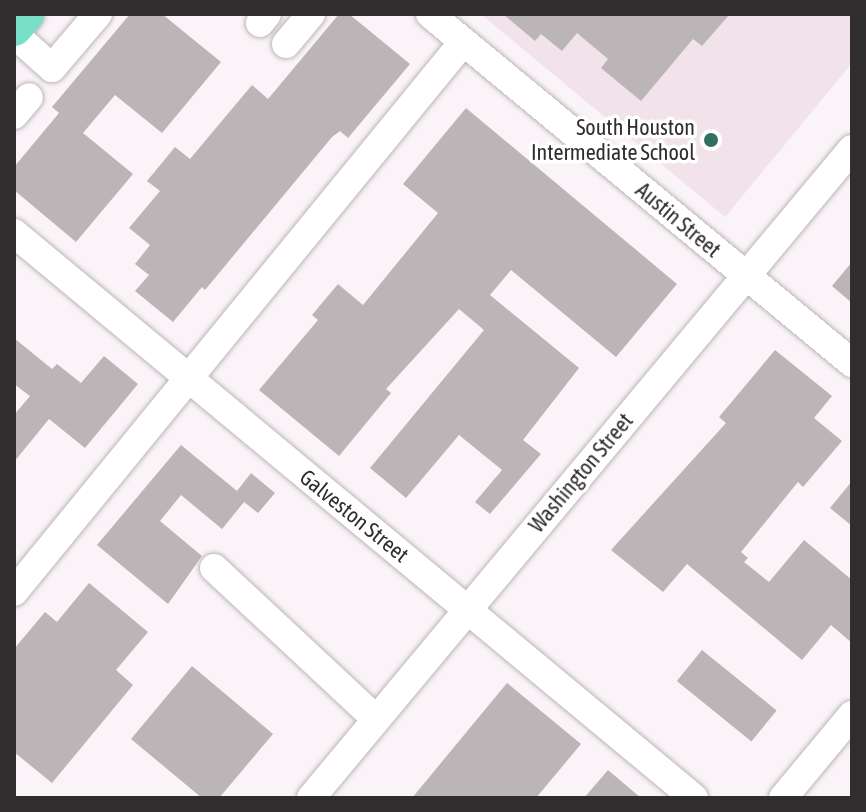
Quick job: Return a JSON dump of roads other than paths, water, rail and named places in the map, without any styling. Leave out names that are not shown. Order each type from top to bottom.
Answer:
[{"type":"main road","points":[[14,31],[26,14]]},
{"type":"street","points":[[14,31],[52,68],[98,14]]},
{"type":"street","points":[[286,44],[311,14]]},
{"type":"street","name":"Austin Street","points":[[430,14],[852,363]]},
{"type":"street","points":[[14,592],[190,382],[463,42]]},
{"type":"street","name":"Washington Street","points":[[311,798],[852,149]]},
{"type":"street","name":"Galveston Street","points":[[14,233],[694,798]]},
{"type":"street","points":[[214,568],[376,719]]},
{"type":"street","points":[[783,798],[852,715]]},
{"type":"place","name":"South Houston Intermediate School","points":[[711,140]]}]
